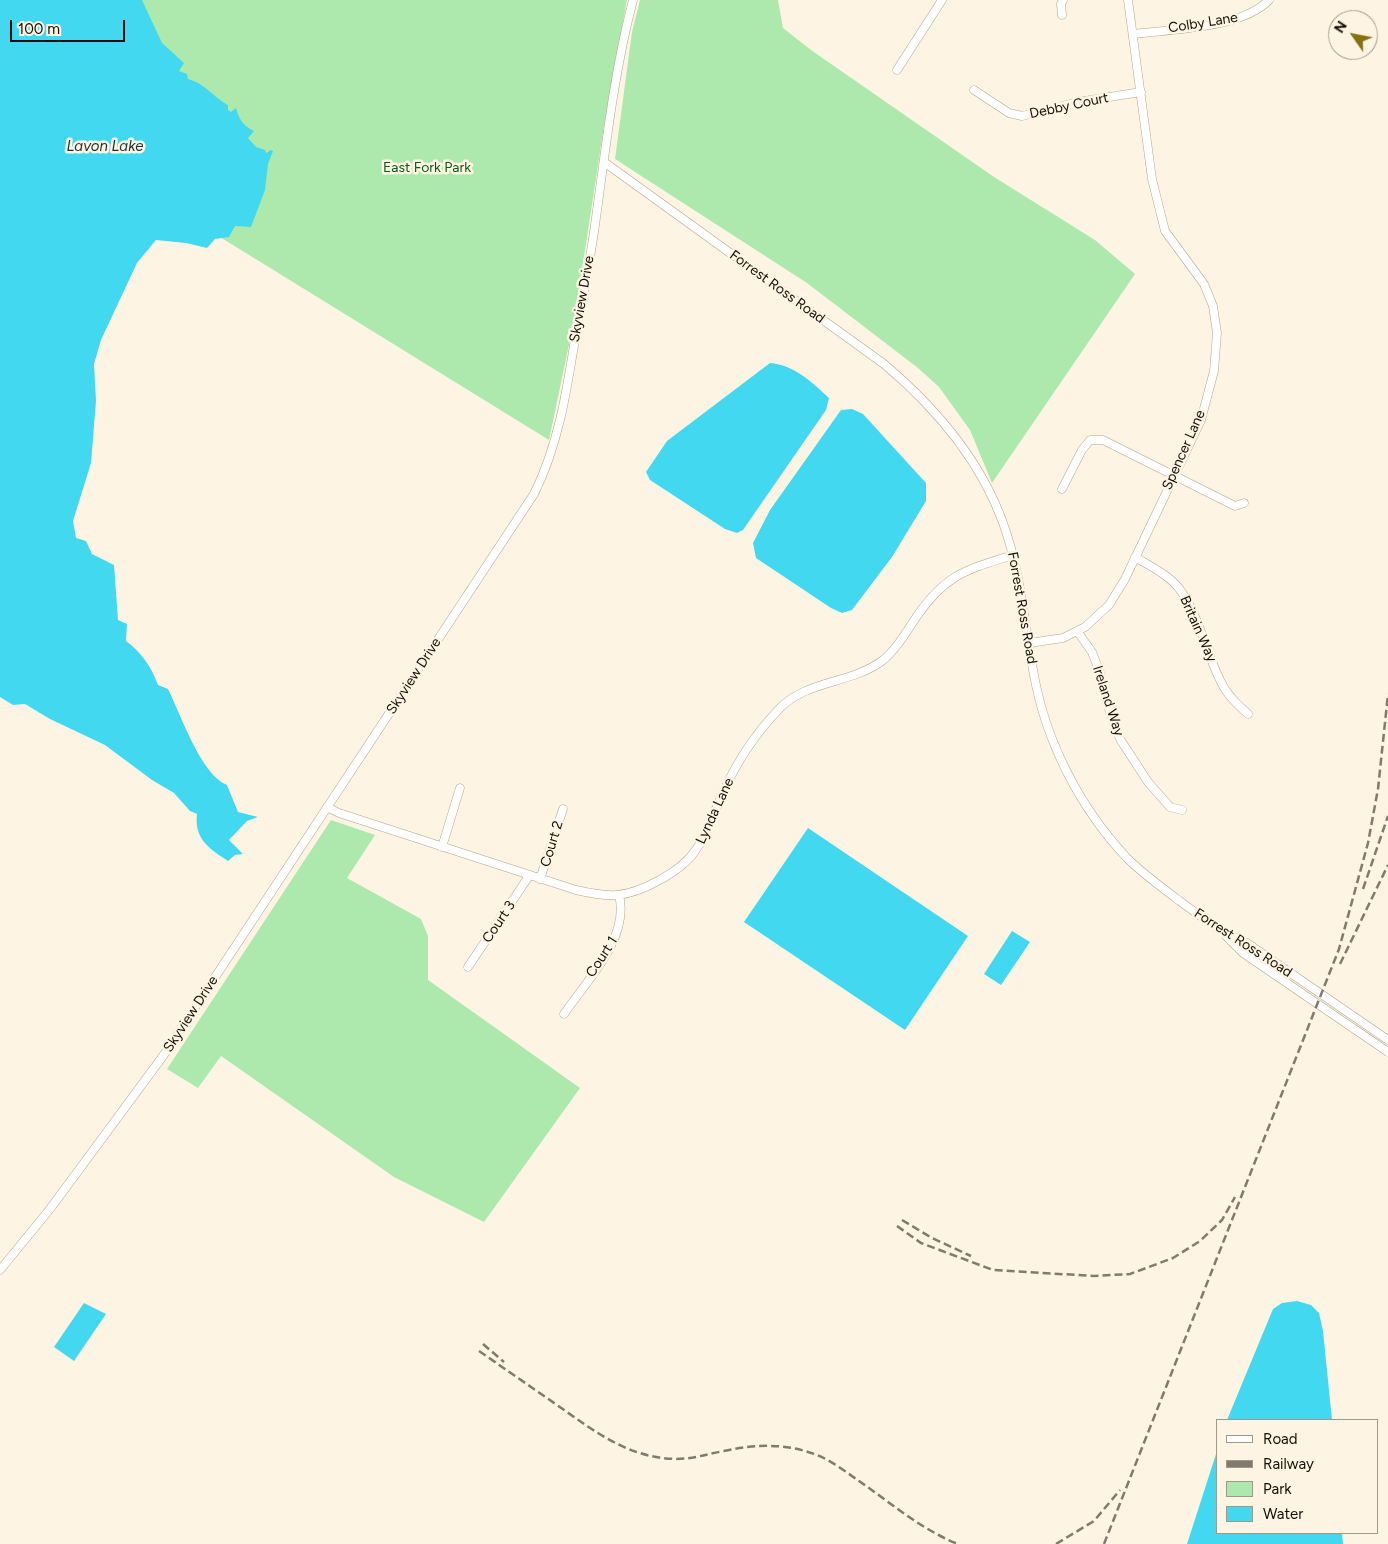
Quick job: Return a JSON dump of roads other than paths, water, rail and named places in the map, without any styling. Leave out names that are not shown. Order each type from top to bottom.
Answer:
[{"type":"street","name":"Skyview Drive","points":[[0,1270],[50,1209],[163,1056],[534,494],[544,474],[552,454],[566,392],[594,235],[622,52],[634,0]]},
{"type":"street","points":[[897,70],[942,0]]},
{"type":"street","points":[[1062,15],[1061,4],[1063,0]]},
{"type":"street","name":"Spencer Lane","points":[[1029,643],[1063,638],[1085,627],[1109,605],[1135,557],[1200,420],[1214,371],[1217,333],[1213,306],[1204,284],[1165,231],[1152,179],[1128,0]]},
{"type":"street","name":"Colby Lane","points":[[1133,34],[1209,24],[1246,16],[1269,0]]},
{"type":"street","name":"Debby Court","points":[[974,90],[1008,113],[1022,116],[1078,102],[1141,92]]},
{"type":"street","name":"Forrest Ross Road","points":[[604,162],[869,353],[916,391],[951,430],[970,459],[1002,520],[1013,555],[1042,708],[1068,772],[1091,813],[1127,858],[1222,933],[1247,943],[1388,1040]]},
{"type":"street","points":[[1062,489],[1082,450],[1090,440],[1103,440],[1234,506],[1244,503]]},
{"type":"street","name":"Lynda Lane","points":[[327,807],[530,876],[587,892],[619,895],[644,887],[671,873],[694,853],[705,835],[734,771],[766,724],[789,700],[815,686],[861,673],[883,660],[943,584],[968,570],[1013,555]]},
{"type":"street","name":"Britain Way","points":[[1135,557],[1160,572],[1181,589],[1196,618],[1221,683],[1231,697],[1248,714]]},
{"type":"street","name":"Ireland Way","points":[[1077,631],[1092,652],[1120,739],[1148,782],[1170,808],[1182,810]]},
{"type":"street","points":[[442,847],[460,788]]},
{"type":"street","name":"Court 2","points":[[540,879],[563,809]]},
{"type":"street","name":"Court 3","points":[[468,967],[530,876]]},
{"type":"street","name":"Court 1","points":[[564,1014],[618,934],[622,915],[619,895]]},
{"type":"street","points":[[1222,933],[1243,953],[1388,1052]]},
{"type":"water","name":"Lavon Lake","points":[[0,0],[142,0],[162,43],[184,63],[179,71],[187,74],[188,79],[205,87],[228,105],[228,110],[231,112],[236,108],[242,122],[254,131],[248,138],[256,147],[265,150],[266,153],[271,150],[273,151],[268,164],[265,190],[251,227],[235,226],[229,237],[215,239],[207,248],[186,243],[156,240],[137,263],[101,340],[94,364],[96,401],[91,463],[73,521],[76,538],[86,541],[92,554],[114,565],[118,620],[127,624],[126,641],[145,660],[158,685],[168,689],[200,757],[218,779],[227,785],[238,812],[258,817],[247,821],[229,840],[243,854],[235,855],[228,861],[214,852],[204,842],[198,830],[197,814],[190,811],[174,793],[152,780],[105,745],[50,719],[25,704],[13,705],[0,697]]},
{"type":"water","points":[[770,363],[779,364],[795,371],[809,380],[829,398],[826,410],[743,530],[737,533],[725,529],[650,480],[646,472],[667,441]]},
{"type":"water","points":[[852,409],[863,414],[926,483],[926,501],[892,557],[852,610],[842,613],[831,608],[756,558],[753,543],[770,510],[841,410]]},
{"type":"water","points":[[808,828],[968,936],[905,1030],[744,922]]},
{"type":"water","points":[[1012,931],[1030,942],[1001,985],[984,974]]},
{"type":"water","points":[[1297,1301],[1311,1305],[1319,1313],[1323,1331],[1332,1419],[1227,1419],[1273,1309],[1282,1303]]},
{"type":"water","points":[[84,1303],[106,1314],[74,1361],[54,1347]]},
{"type":"water","points":[[1216,1454],[1216,1534],[1342,1534],[1343,1544],[1187,1544]]},
{"type":"railway","points":[[1104,1544],[1339,949],[1368,843],[1378,789],[1388,694]]},
{"type":"railway","points":[[1363,889],[1388,816]]},
{"type":"railway","points":[[1340,964],[1388,865]]},
{"type":"railway","points":[[897,1226],[921,1243],[993,1270],[1094,1276],[1130,1274],[1173,1258],[1200,1241],[1222,1220],[1235,1197]]},
{"type":"railway","points":[[902,1220],[932,1238],[971,1256]]},
{"type":"railway","points":[[483,1344],[504,1362]]},
{"type":"railway","points":[[479,1351],[584,1424],[627,1448],[642,1454],[676,1459],[759,1446],[794,1448],[805,1451],[833,1463],[919,1524],[958,1544]]},
{"type":"railway","points":[[1056,1544],[1094,1521],[1120,1490]]},
{"type":"park label","name":"East Fork Park","points":[[427,168]]}]
